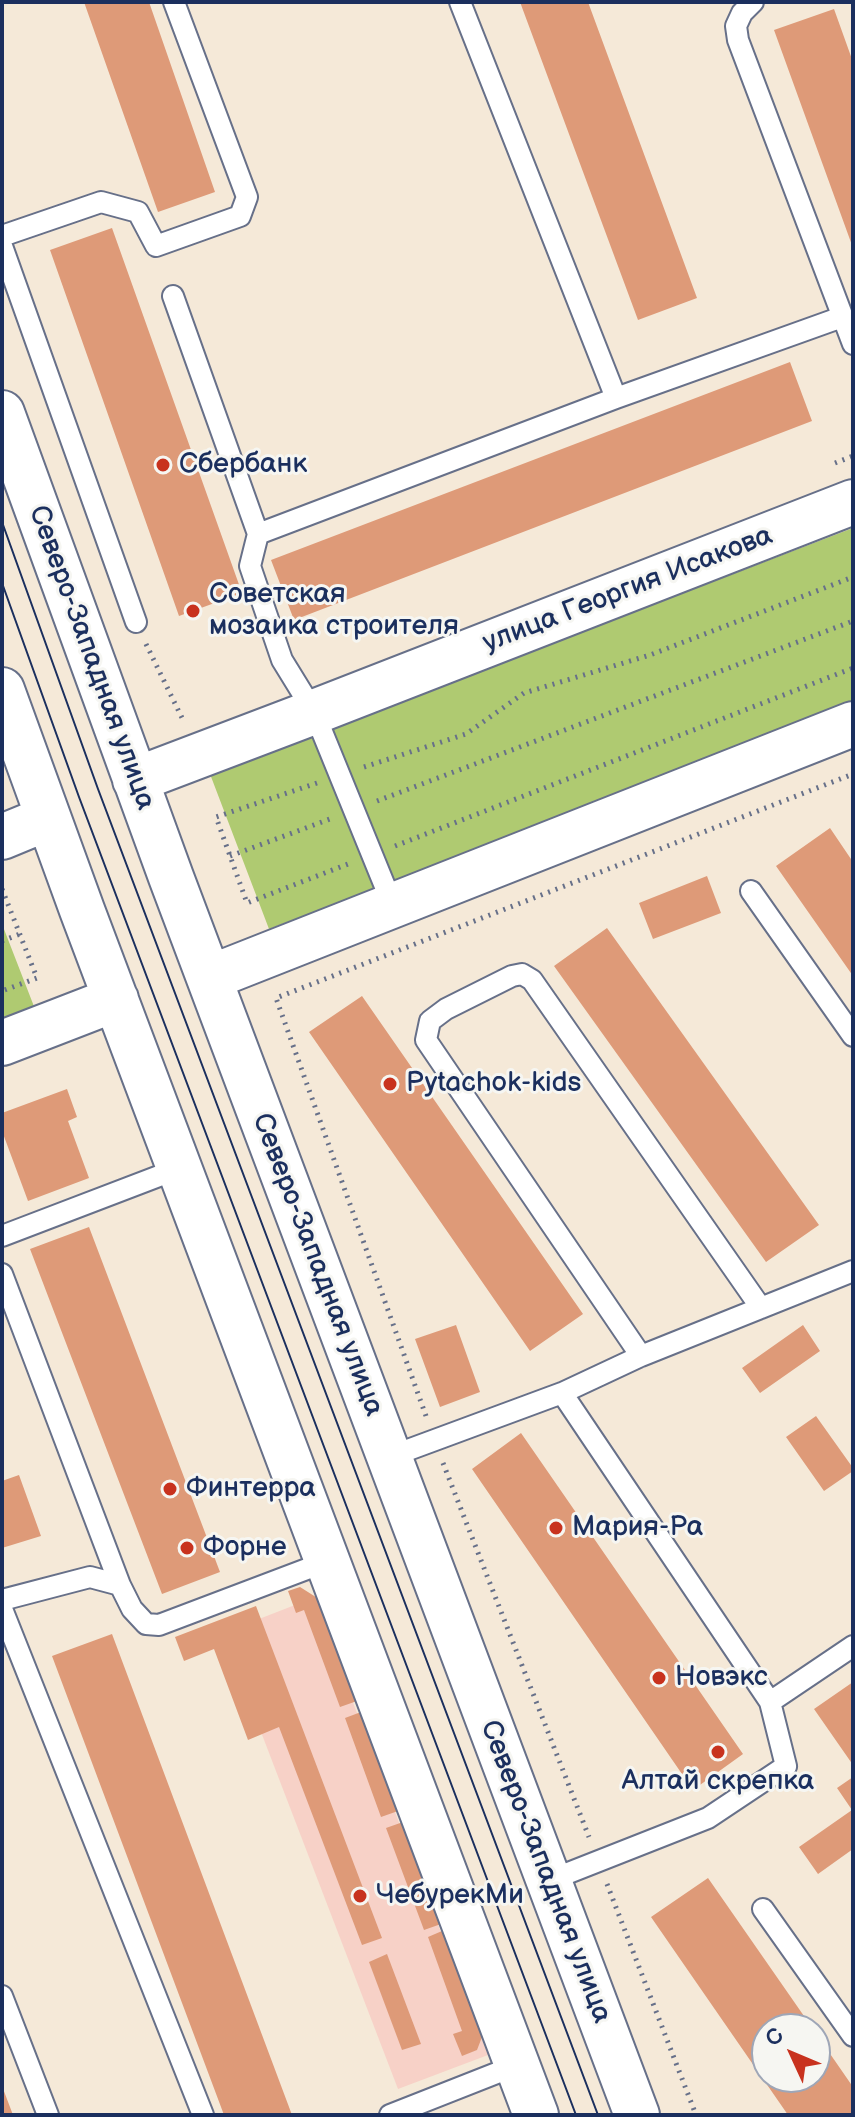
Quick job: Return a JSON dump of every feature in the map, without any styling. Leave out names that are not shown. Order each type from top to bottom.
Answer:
[{"type":"main road","name":"Северо-Западная улица","points":[[2,413],[135,780],[637,2115]]},
{"type":"main road","name":"улица Георгия Исакова","points":[[135,780],[853,502]]},
{"type":"main road","points":[[2,690],[536,2115]]},
{"type":"main road","points":[[209,978],[853,724]]},
{"type":"main road","points":[[2,837],[48,818]]},
{"type":"main road","points":[[2,1043],[116,999]]},
{"type":"lane","points":[[2,236],[101,202],[138,212],[156,246],[240,216],[247,197],[174,2]]},
{"type":"lane","points":[[460,2],[616,398]]},
{"type":"lane","points":[[753,2],[742,13],[736,26],[738,40],[853,344]]},
{"type":"lane","points":[[2,246],[136,622]]},
{"type":"lane","points":[[173,296],[258,534],[250,566],[282,660],[314,712],[393,906]]},
{"type":"lane","points":[[258,534],[616,398],[842,317]]},
{"type":"lane","points":[[751,891],[853,1036]]},
{"type":"lane","points":[[641,1356],[426,1040],[430,1021],[446,1009],[512,976],[522,974],[532,980],[761,1308]]},
{"type":"lane","points":[[2,1236],[180,1168]]},
{"type":"lane","points":[[389,1457],[562,1393],[641,1356],[853,1271]]},
{"type":"lane","points":[[2,1274],[120,1585],[132,1609],[146,1624],[159,1625],[328,1561]]},
{"type":"lane","points":[[548,1881],[708,1818],[786,1766],[770,1702],[562,1393]]},
{"type":"lane","points":[[2,1600],[90,1577],[120,1585]]},
{"type":"lane","points":[[2,1609],[203,2115]]},
{"type":"lane","points":[[770,1702],[853,1646]]},
{"type":"lane","points":[[763,1909],[853,2036]]},
{"type":"lane","points":[[2,1996],[48,2115]]},
{"type":"lane","points":[[390,2115],[517,2065]]},
{"type":"path","points":[[853,577],[650,655],[524,693],[466,734],[216,817],[247,903],[853,668]]},
{"type":"path","points":[[230,856],[853,621]]},
{"type":"path","points":[[136,622],[184,723]]},
{"type":"path","points":[[696,2115],[435,1440],[276,998],[853,774]]},
{"type":"path","points":[[2,889],[37,978],[2,991]]},
{"type":"path","points":[[2,941],[20,934]]},
{"type":"shaded area","points":[[313,1598],[488,2055],[398,2089],[223,1633]]},
{"type":"green space","points":[[853,528],[853,705],[269,929],[210,774]]},
{"type":"green space","points":[[2,924],[35,1009],[2,1022]]},
{"type":"building","points":[[84,2],[149,2],[215,192],[158,212]]},
{"type":"building","points":[[520,2],[588,2],[697,298],[638,320]]},
{"type":"building","points":[[834,9],[853,62],[853,248],[774,30]]},
{"type":"building","points":[[112,228],[242,593],[179,616],[50,250]]},
{"type":"building","points":[[790,362],[812,421],[294,620],[271,560]]},
{"type":"building","points":[[830,828],[853,862],[853,976],[776,866]]},
{"type":"building","points":[[707,876],[721,913],[653,939],[639,903]]},
{"type":"building","points":[[607,928],[819,1225],[766,1262],[554,966]]},
{"type":"building","points":[[362,996],[583,1314],[530,1351],[309,1032]]},
{"type":"building","points":[[67,1089],[77,1117],[68,1121],[89,1178],[28,1201],[2,1131],[2,1113]]},
{"type":"building","points":[[89,1227],[220,1572],[162,1594],[30,1249]]},
{"type":"building","points":[[456,1325],[480,1392],[440,1407],[415,1339]]},
{"type":"building","points":[[803,1325],[820,1351],[760,1393],[742,1368]]},
{"type":"building","points":[[816,1416],[853,1468],[824,1491],[786,1437]]},
{"type":"building","points":[[521,1433],[743,1754],[693,1790],[472,1469]]},
{"type":"building","points":[[19,1475],[41,1536],[2,1548],[2,1481]]},
{"type":"building","points":[[300,1587],[319,1599],[357,1701],[340,1707],[304,1610],[296,1613],[288,1591]]},
{"type":"building","points":[[256,1606],[382,1938],[362,1945],[279,1727],[248,1740],[214,1649],[184,1661],[175,1637]]},
{"type":"building","points":[[112,1634],[292,2115],[224,2115],[52,1656]]},
{"type":"building","points":[[853,1682],[853,1765],[814,1709]]},
{"type":"building","points":[[361,1712],[398,1811],[381,1817],[345,1718]]},
{"type":"building","points":[[853,1777],[853,1849],[818,1874],[799,1847],[852,1810],[837,1788]]},
{"type":"building","points":[[403,1822],[441,1924],[424,1930],[386,1828]]},
{"type":"building","points":[[708,1878],[802,2013],[751,2013],[751,2062],[651,1917]]},
{"type":"building","points":[[442,1931],[482,2037],[477,2050],[462,2056],[453,2034],[462,2031],[428,1937]]},
{"type":"building","points":[[387,1954],[421,2044],[402,2050],[369,1962]]},
{"type":"building","points":[[831,2055],[853,2087],[853,2115],[788,2115],[773,2093],[831,2093]]},
{"type":"building","points":[[2,2086],[13,2115],[2,2115]]},
{"type":"tram line","points":[[2,522],[98,789],[598,2115]]},
{"type":"tram line","points":[[2,583],[79,797],[576,2115]]},
{"type":"place","name":"Сбербанк","points":[[163,465]]},
{"type":"place","name":"Советская мозаика строителя","points":[[193,611]]},
{"type":"place","name":"Pytachok-kids","points":[[390,1084]]},
{"type":"place","name":"Финтерра","points":[[170,1489]]},
{"type":"place","name":"Мария-Ра","points":[[556,1528]]},
{"type":"place","name":"Форне","points":[[187,1548]]},
{"type":"place","name":"Новэкс","points":[[659,1678]]},
{"type":"place","name":"Алтай скрепка","points":[[718,1752]]},
{"type":"place","name":"ЧебурекМи","points":[[360,1896]]}]
